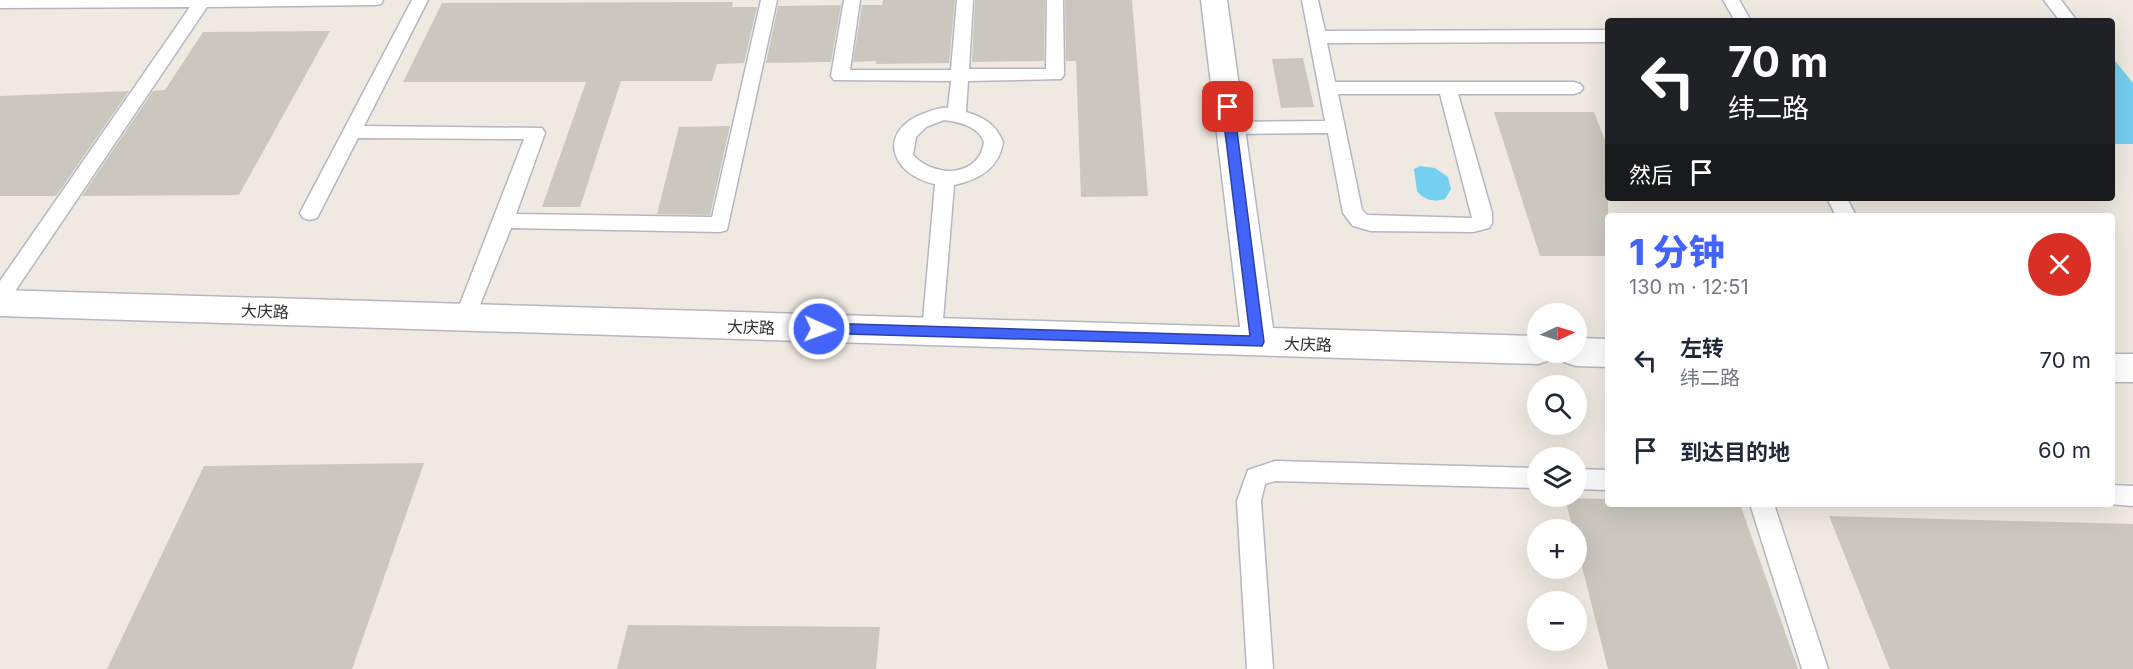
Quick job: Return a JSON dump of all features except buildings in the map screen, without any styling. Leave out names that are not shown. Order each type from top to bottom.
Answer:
[{"type":"street","points":[[1215,0],[1258,342]]},
{"type":"street","name":"大庆路","points":[[0,303],[1527,350]]},
{"type":"street","points":[[1587,352],[1605,352]]},
{"type":"street","points":[[2115,368],[2133,368]]},
{"type":"lane","points":[[0,3],[375,0]]},
{"type":"lane","points":[[310,213],[420,0]]},
{"type":"lane","points":[[504,222],[720,225],[769,0]]},
{"type":"lane","points":[[852,0],[840,76],[1055,75],[1055,0]]},
{"type":"lane","points":[[957,115],[965,0]]},
{"type":"lane","points":[[1310,0],[1353,213],[1360,222],[1383,225],[1473,225],[1482,223],[1482,213],[1448,88]]},
{"type":"lane","points":[[1731,0],[1741,18]]},
{"type":"lane","points":[[2052,0],[2067,18]]},
{"type":"lane","points":[[0,297],[202,2]]},
{"type":"lane","points":[[1318,37],[1605,36]]},
{"type":"lane","points":[[1328,88],[1574,88]]},
{"type":"lane","points":[[957,115],[970,118],[989,132],[992,143],[991,153],[985,163],[974,171],[945,178],[919,172],[904,157],[902,148],[904,138],[920,122],[938,116],[957,115]]},
{"type":"lane","points":[[1231,128],[1336,127]]},
{"type":"lane","points":[[352,132],[536,133],[504,222],[465,317]]},
{"type":"lane","points":[[932,332],[945,178]]},
{"type":"lane","points":[[1260,669],[1249,501],[1256,477],[1275,471],[1527,478]]},
{"type":"lane","points":[[1587,479],[1605,480]]},
{"type":"lane","points":[[2115,495],[2133,496]]},
{"type":"lane","points":[[1762,507],[1815,669]]},
{"type":"water","points":[[2115,62],[2133,83],[2133,144],[2115,144]]},
{"type":"water","points":[[1420,166],[1435,168],[1448,177],[1451,189],[1445,199],[1430,200],[1417,191],[1414,169]]},
{"type":"route","points":[[819,329],[1258,342],[1228,107]]}]
